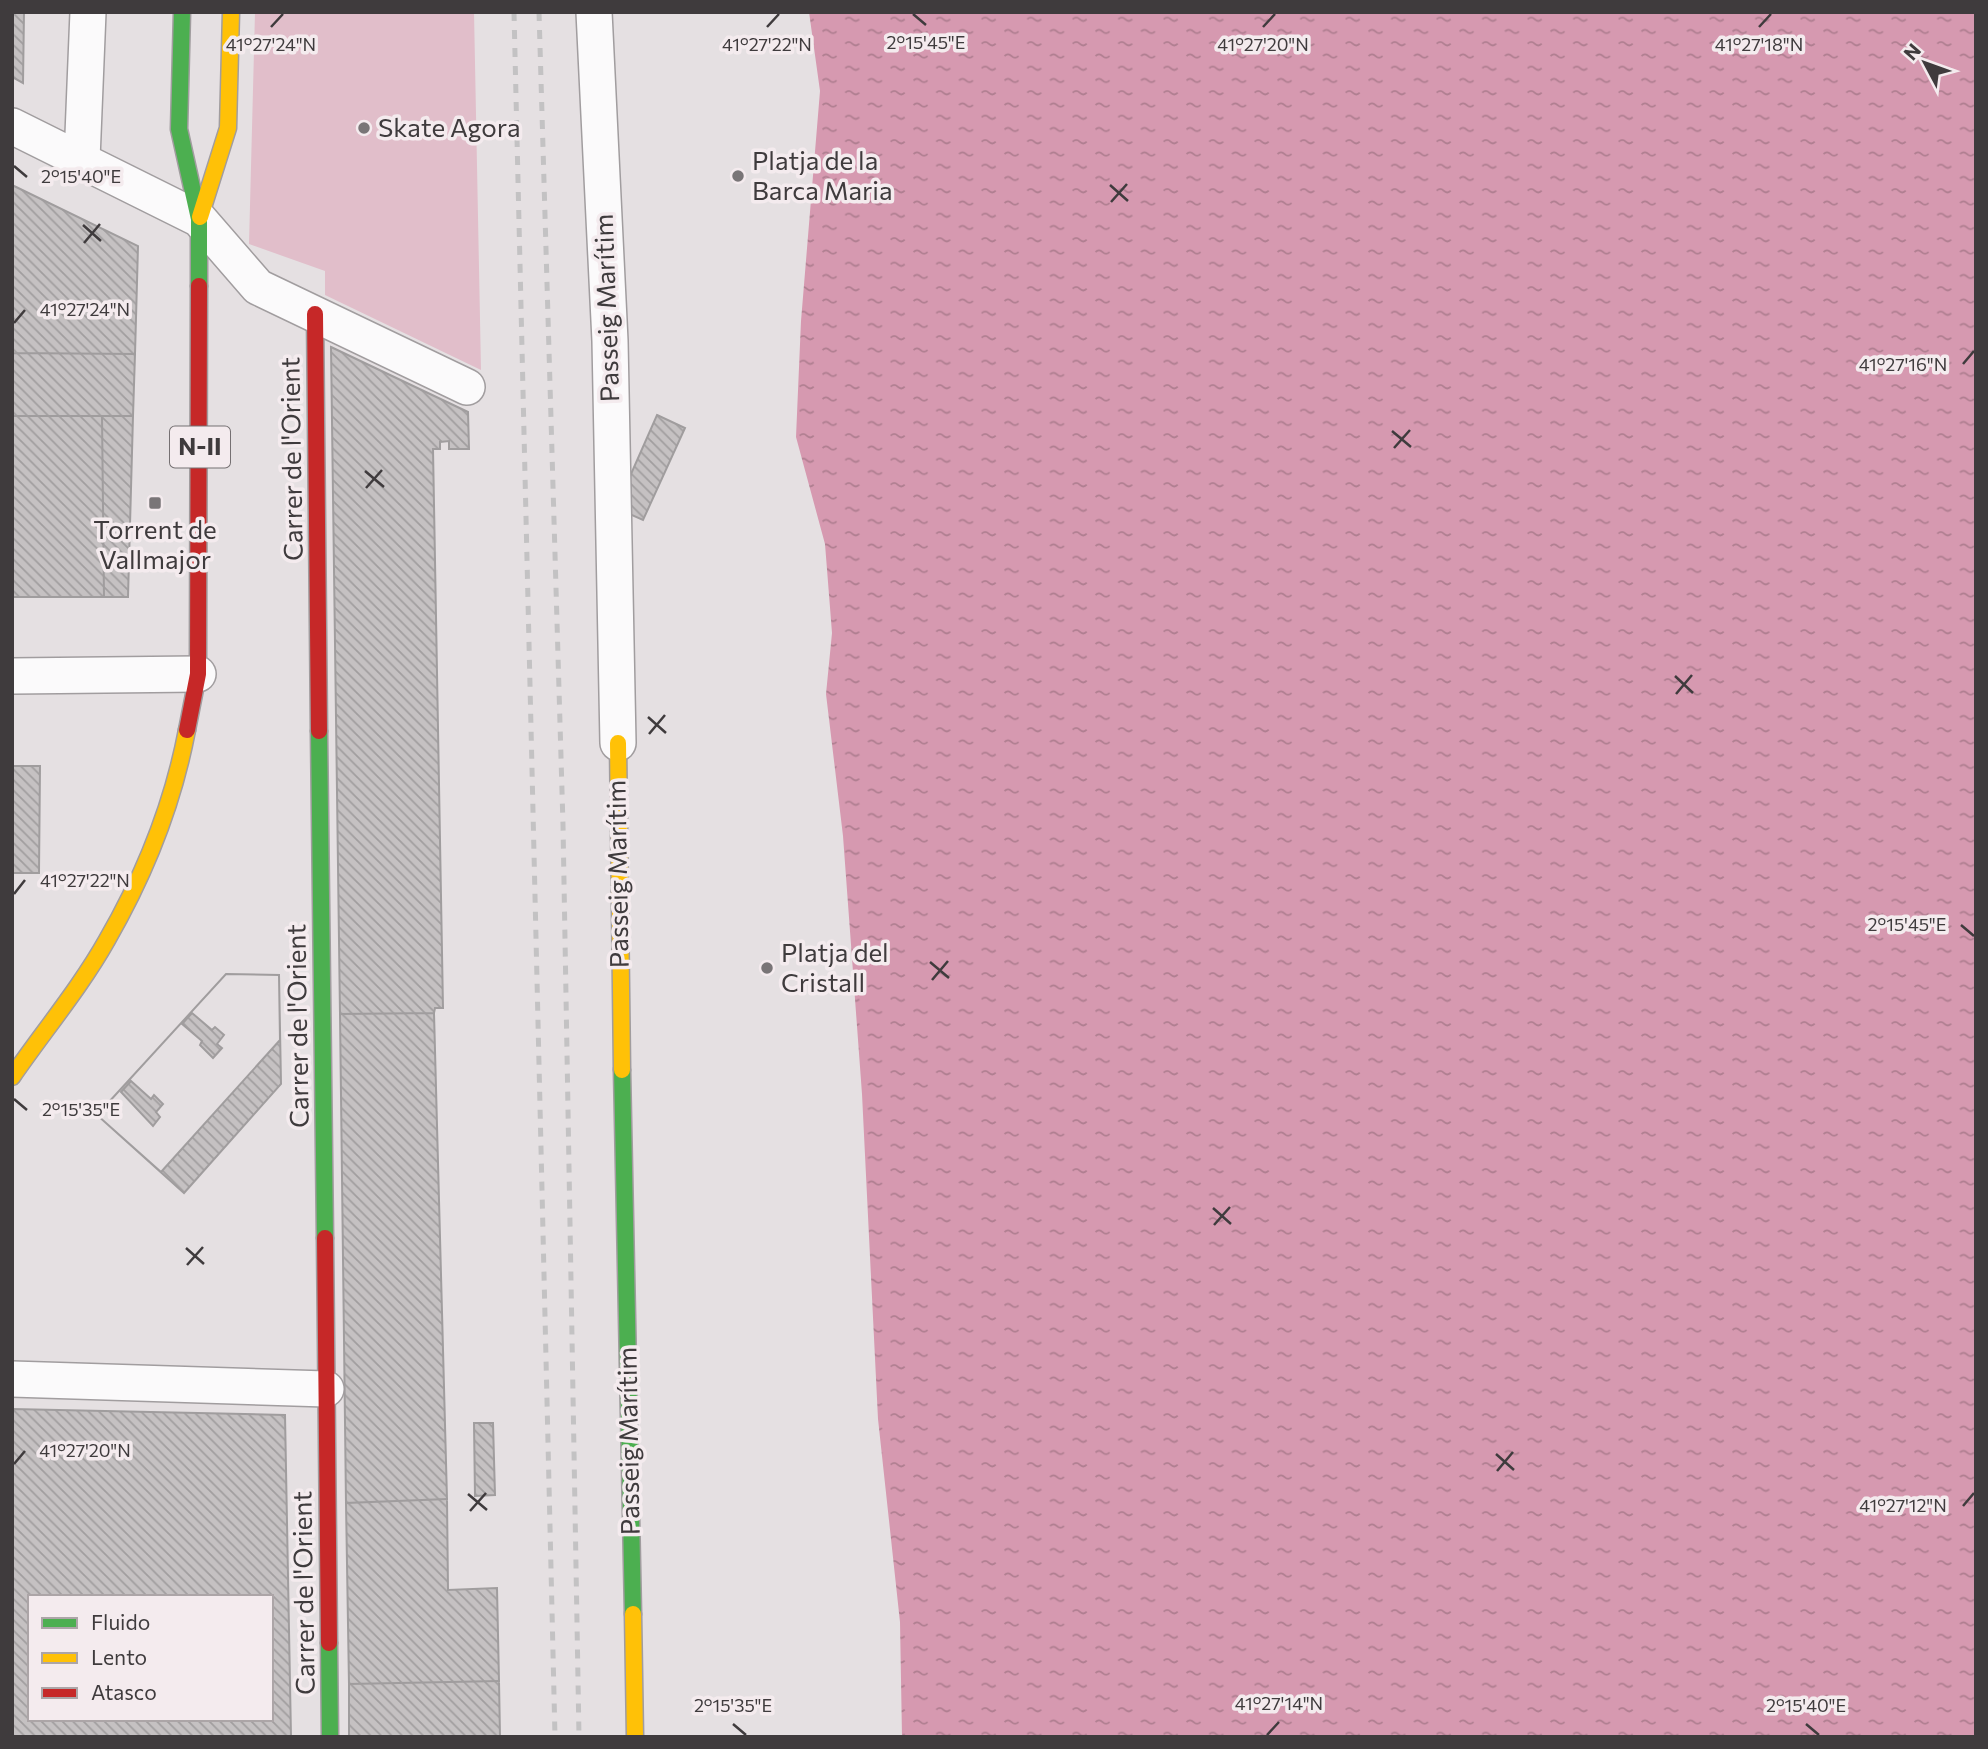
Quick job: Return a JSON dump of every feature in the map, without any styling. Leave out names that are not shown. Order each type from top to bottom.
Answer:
[{"type":"street","points":[[82,159],[88,12]]},
{"type":"street","name":"N-II","points":[[12,1077],[107,941],[152,850],[177,783],[198,674],[201,508],[199,219],[179,129],[182,12]]},
{"type":"street","name":"N-II","points":[[199,219],[228,128],[231,12]]},
{"type":"street","name":"Passeig Marítim","points":[[594,12],[610,341],[618,743],[616,794],[635,1737]]},
{"type":"street","points":[[12,126],[199,219],[258,287],[467,387]]},
{"type":"street","name":"Carrer de l'Orient","points":[[315,314],[330,1737]]},
{"type":"street","points":[[12,676],[198,674]]},
{"type":"street","points":[[12,1379],[326,1389]]},
{"type":"shaded area","name":"Skate Agora","points":[[255,12],[474,12],[481,370],[325,295],[325,271],[249,244]]},
{"type":"water","points":[[809,12],[1976,12],[1976,1737],[902,1737],[900,1622],[878,1419],[862,1094],[843,836],[826,694],[832,633],[825,544],[796,437],[801,321],[820,91]]},
{"type":"building","points":[[12,12],[24,12],[23,83],[12,77]]},
{"type":"building","points":[[12,185],[138,246],[135,354],[12,353]]},
{"type":"building","points":[[331,347],[468,412],[469,449],[449,449],[449,441],[440,442],[440,449],[433,449],[443,1008],[435,1008],[434,1013],[340,1014]]},
{"type":"building","points":[[12,353],[135,354],[133,416],[12,416]]},
{"type":"building","points":[[657,415],[685,428],[643,520],[616,508]]},
{"type":"building","points":[[12,416],[102,416],[104,597],[12,597]]},
{"type":"building","points":[[102,416],[133,416],[128,597],[104,597]]},
{"type":"building","points":[[12,766],[40,766],[39,873],[12,873]]},
{"type":"building","points":[[226,974],[279,975],[281,1084],[184,1193],[97,1115]]},
{"type":"building","points":[[226,974],[279,975],[280,1040],[161,1172],[97,1115]]},
{"type":"building","points":[[192,1013],[212,1030],[215,1027],[224,1035],[217,1044],[222,1048],[213,1058],[200,1045],[202,1041],[182,1024]]},
{"type":"building","points":[[434,1013],[447,1499],[346,1503],[340,1014]]},
{"type":"building","points":[[131,1081],[151,1099],[154,1095],[163,1104],[156,1112],[160,1117],[153,1126],[121,1092]]},
{"type":"building","points":[[12,1409],[285,1415],[291,1737],[12,1737]]},
{"type":"building","points":[[474,1423],[493,1423],[495,1495],[475,1496]]},
{"type":"building","points":[[447,1499],[448,1590],[497,1588],[499,1681],[349,1684],[346,1503]]},
{"type":"building","points":[[499,1681],[500,1737],[349,1737],[349,1684]]},
{"type":"railway","points":[[514,12],[555,1737]]},
{"type":"railway","points":[[539,12],[563,825],[579,1737]]},
{"type":"traffic: fast","points":[[182,12],[179,129],[199,219],[199,286]]},
{"type":"traffic: fast","points":[[319,731],[325,1238]]},
{"type":"traffic: fast","points":[[622,1070],[633,1614]]},
{"type":"traffic: fast","points":[[329,1643],[330,1737]]},
{"type":"traffic: slow","points":[[200,217],[228,128],[231,12]]},
{"type":"traffic: slow","points":[[12,1077],[85,975],[134,890],[166,812],[187,730]]},
{"type":"traffic: slow","points":[[618,743],[622,1070]]},
{"type":"traffic: slow","points":[[633,1614],[635,1737]]},
{"type":"traffic: jam","points":[[187,730],[198,674],[199,286]]},
{"type":"traffic: jam","points":[[315,314],[319,731]]},
{"type":"traffic: jam","points":[[325,1238],[329,1643]]},
{"type":"place","name":"Skate Agora","points":[[364,128]]},
{"type":"place","name":"Platja de la Barca Maria","points":[[738,176]]},
{"type":"place","name":"Torrent de Vallmajor","points":[[155,503]]},
{"type":"place","name":"Platja del Cristall","points":[[767,968]]}]
